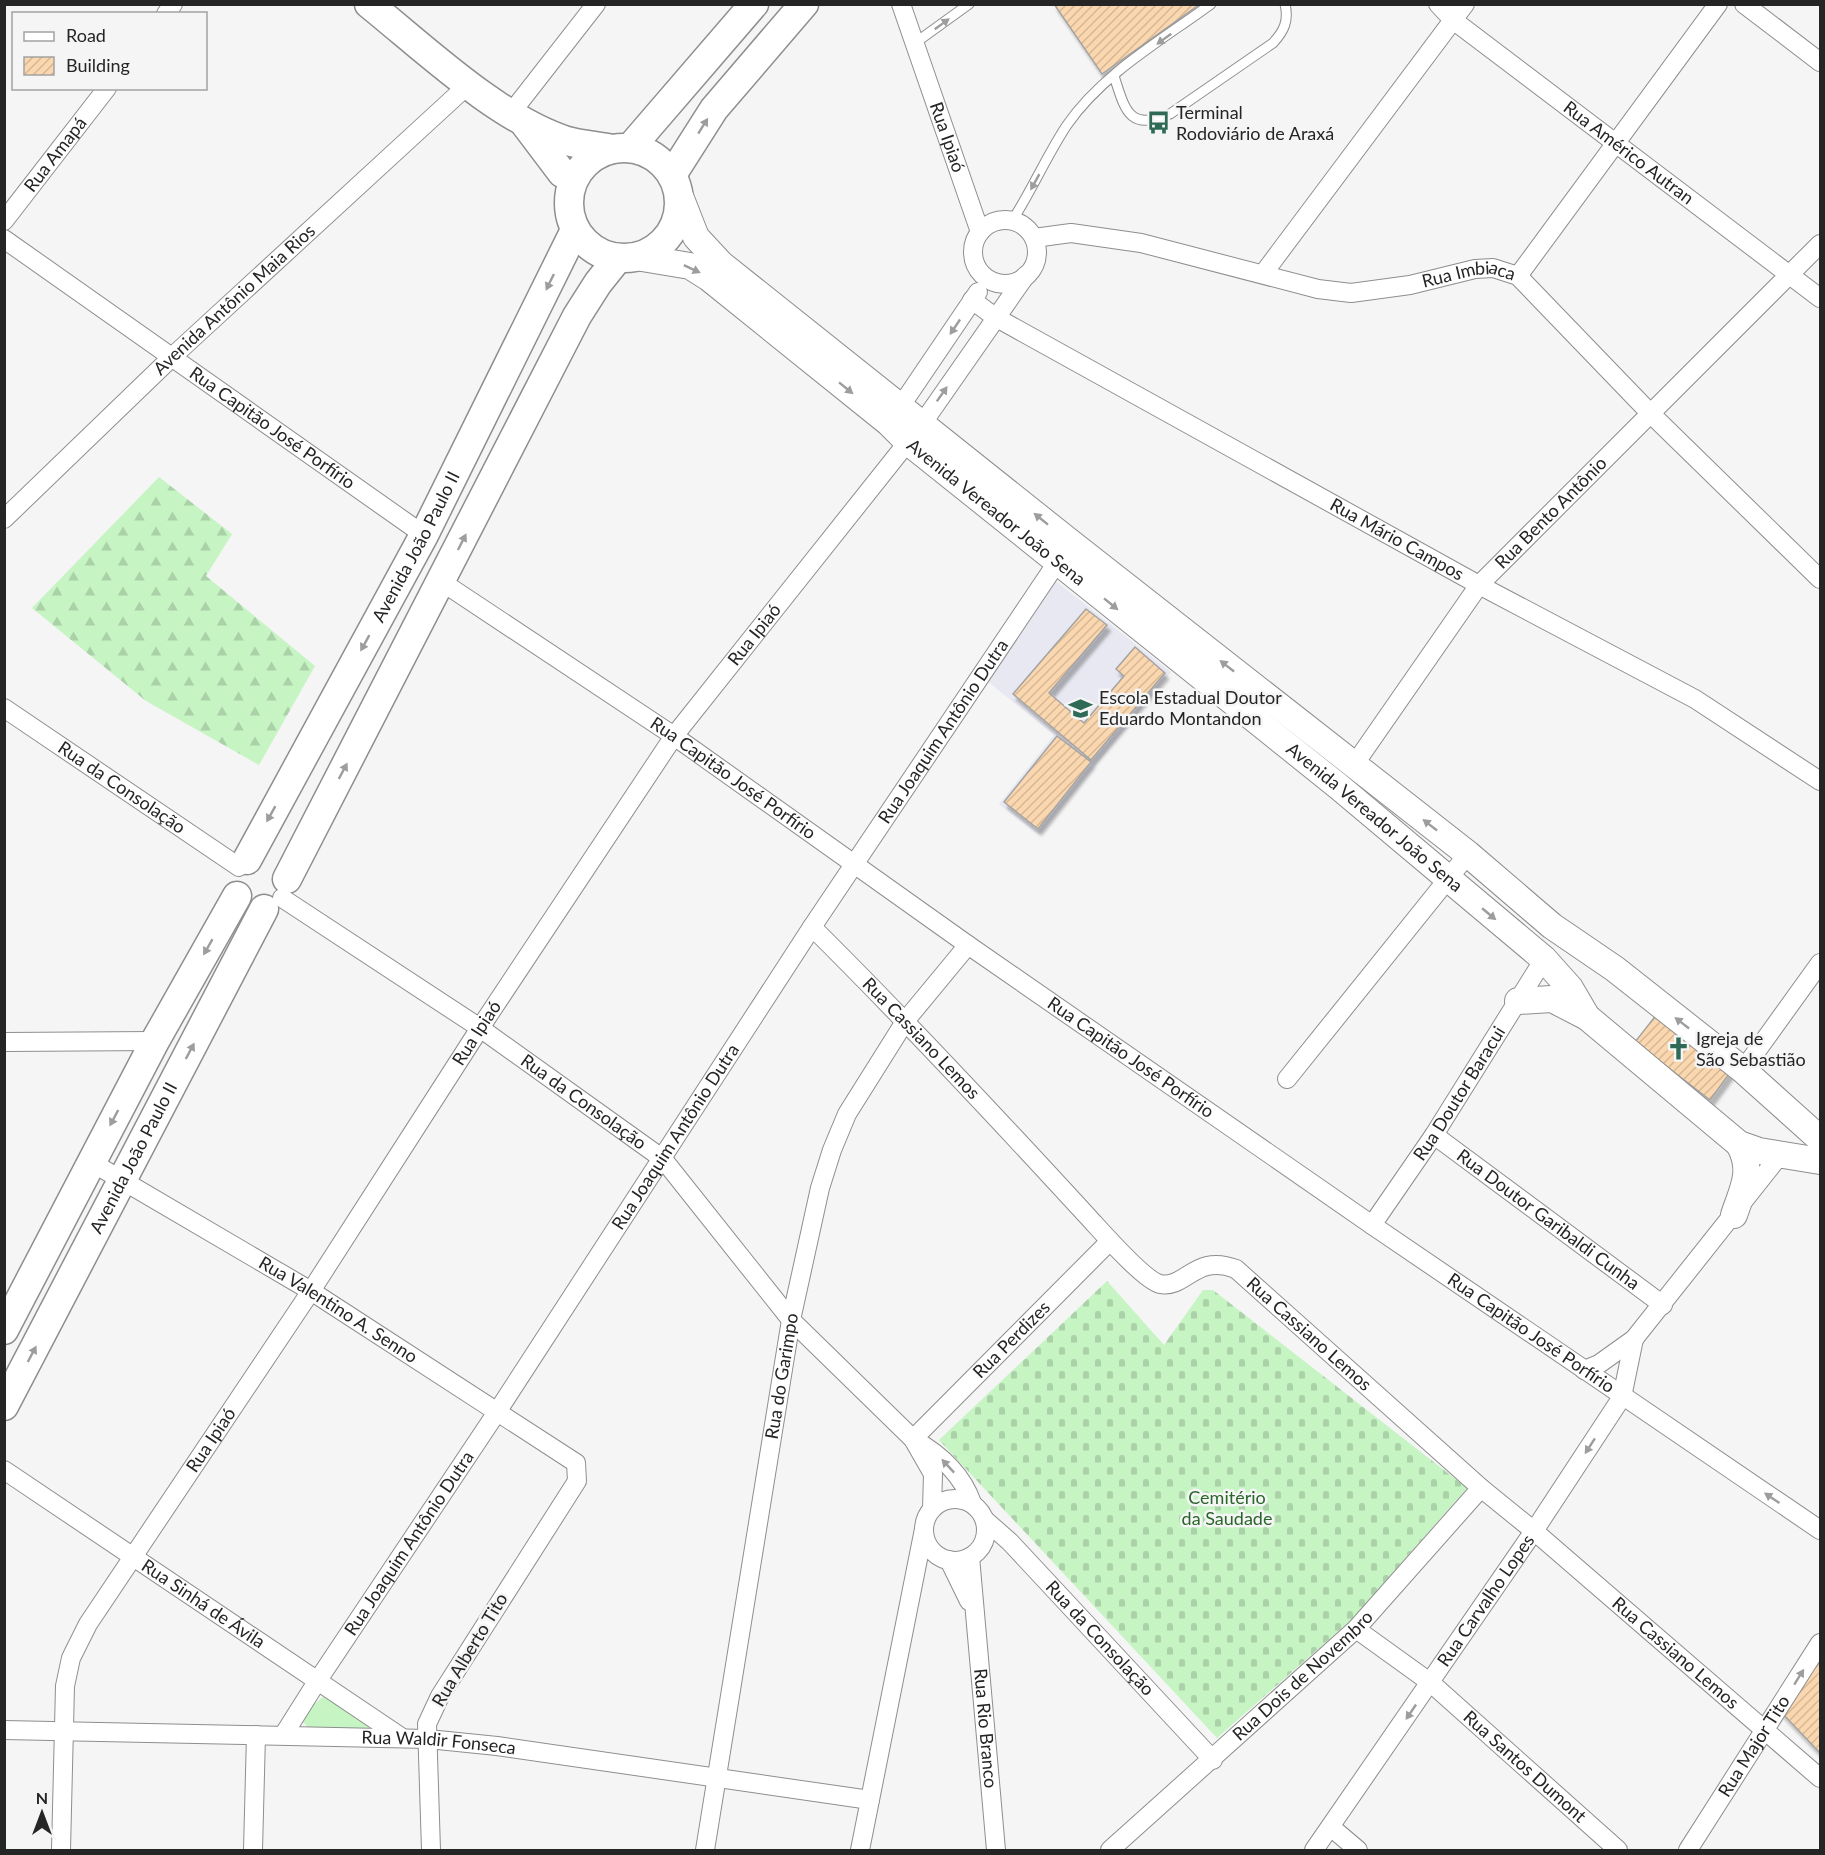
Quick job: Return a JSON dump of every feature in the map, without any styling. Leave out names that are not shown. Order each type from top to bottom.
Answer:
[{"type":"main road","points":[[369,4],[469,84],[517,118],[567,141],[621,148],[647,152],[661,162],[675,183],[680,206],[671,233],[649,252],[627,258],[601,254],[586,243],[575,230],[569,205],[573,179],[583,165],[596,155],[621,148],[666,109],[703,61],[754,4]]},
{"type":"main road","points":[[675,183],[714,109],[804,4]]},
{"type":"main road","points":[[703,61],[711,60],[726,64],[732,70],[735,85]]},
{"type":"main road","points":[[517,118],[562,174],[573,179]]},
{"type":"main road","name":"Avenida Vereador João Sena","points":[[675,183],[696,237],[721,264],[914,432],[1064,552],[1544,960],[1570,988],[1587,1017],[1740,1144],[1780,1155],[1821,1161]]},
{"type":"main road","name":"Avenida João Paulo II","points":[[243,863],[424,535],[575,230]]},
{"type":"main road","name":"Avenida Vereador João Sena","points":[[627,258],[690,266],[895,415]]},
{"type":"main road","name":"Avenida João Paulo II","points":[[4,1406],[278,895],[442,582],[557,353],[598,283],[627,258]]},
{"type":"main road","points":[[525,333],[557,353]]},
{"type":"main road","name":"Avenida Vereador João Sena","points":[[1064,552],[1354,765],[1468,854],[1552,926],[1615,969],[1743,1070],[1821,1139]]},
{"type":"main road","points":[[267,857],[283,869],[278,895],[254,908],[237,896],[234,886],[243,863],[267,857]]},
{"type":"main road","name":"Avenida João Paulo II","points":[[4,1330],[155,1041],[237,896]]},
{"type":"main road","points":[[1570,988],[1583,968],[1595,966],[1615,969]]},
{"type":"main road","points":[[1518,1001],[1552,999],[1587,1017]]},
{"type":"main road","points":[[1780,1155],[1793,1128],[1792,1113]]},
{"type":"main road","points":[[1734,1215],[1748,1173],[1747,1158],[1740,1144]]},
{"type":"street","points":[[517,118],[596,4]]},
{"type":"street","name":"Rua Ipiaó","points":[[901,4],[980,232],[973,251],[980,271],[987,278]]},
{"type":"street","name":"Rua Américo Autran","points":[[1438,4],[1453,20],[1616,146],[1821,298]]},
{"type":"street","points":[[1263,274],[1465,4]]},
{"type":"street","points":[[1518,276],[1616,146],[1718,4]]},
{"type":"street","points":[[1744,4],[1821,62]]},
{"type":"street","name":"Avenida Antônio Maia Rios","points":[[4,519],[172,357],[469,84]]},
{"type":"street","name":"Rua Amapá","points":[[4,221],[105,90]]},
{"type":"street","points":[[980,232],[994,222],[1012,221],[1029,230],[1034,238]]},
{"type":"street","name":"Rua Imbiaca","points":[[1034,238],[1071,232],[1141,243],[1318,289],[1351,293],[1410,285],[1475,269],[1493,268],[1518,276],[1650,413],[1821,579]]},
{"type":"street","name":"Rua Ipiaó","points":[[60,1851],[65,1686],[71,1658],[88,1624],[311,1291],[480,1028],[674,735],[914,432],[1026,276],[1036,258],[1034,238]]},
{"type":"street","name":"Rua Capitão José Porfírio","points":[[4,239],[370,500],[424,535]]},
{"type":"street","name":"Rua Bento Antônio","points":[[1354,765],[1479,585],[1821,244]]},
{"type":"street","points":[[895,415],[987,278],[1007,283],[1026,276]]},
{"type":"street","name":"Rua Mário Campos","points":[[972,300],[995,317],[1479,585],[1695,699],[1821,781]]},
{"type":"street","name":"Rua Joaquim Antônio Dutra","points":[[284,1734],[663,1159],[812,927],[1064,552]]},
{"type":"street","name":"Rua Capitão José Porfírio","points":[[442,582],[674,735],[968,945],[1622,1397],[1821,1530]]},
{"type":"street","name":"Rua da Consolação","points":[[4,708],[243,863]]},
{"type":"street","points":[[1287,1079],[1468,854]]},
{"type":"street","name":"Rua da Consolação","points":[[278,895],[480,1028],[663,1159],[791,1320],[913,1439],[933,1474],[932,1509]]},
{"type":"street","name":"Rua Cassiano Lemos","points":[[812,927],[906,1020],[1110,1241],[1149,1278],[1159,1284],[1171,1283],[1209,1264],[1221,1263],[1236,1269],[1481,1488],[1821,1778]]},
{"type":"street","name":"Rua do Garimpo","points":[[705,1851],[791,1320],[820,1188],[832,1150],[848,1114],[906,1020],[968,945]]},
{"type":"street","name":"Rua Doutor Baracui","points":[[1372,1225],[1434,1135],[1544,960]]},
{"type":"street","points":[[1743,1070],[1821,963]]},
{"type":"street","points":[[4,1042],[155,1041]]},
{"type":"street","name":"Rua Doutor Garibaldi Cunha","points":[[1434,1135],[1663,1305]]},
{"type":"street","name":"Rua Carvalho Lopes","points":[[1584,1370],[1599,1364],[1634,1339],[1780,1155]]},
{"type":"street","name":"Rua Valentino A. Senno","points":[[91,1162],[311,1291],[572,1458],[578,1469]]},
{"type":"street","name":"Rua Perdizes","points":[[913,1439],[1110,1241]]},
{"type":"street","name":"Rua Carvalho Lopes","points":[[1314,1851],[1431,1683],[1622,1397],[1634,1339]]},
{"type":"street","name":"Rua da Consolação","points":[[913,1439],[934,1450],[965,1484],[972,1503]]},
{"type":"street","name":"Rua Alberto Tito","points":[[431,1851],[427,1724],[440,1696],[577,1481],[578,1469]]},
{"type":"street","name":"Rua Sinhá de Ávila","points":[[4,1470],[401,1738]]},
{"type":"street","name":"Rua Dois de Novembro","points":[[1110,1851],[1356,1629],[1481,1488]]},
{"type":"street","points":[[860,1851],[910,1593],[924,1528],[932,1509],[951,1499],[972,1503],[985,1520],[984,1541],[970,1557],[945,1559],[910,1593]]},
{"type":"street","name":"Rua da Consolação","points":[[985,1520],[1010,1542],[1213,1760]]},
{"type":"street","points":[[924,1528],[928,1545],[945,1559]]},
{"type":"street","name":"Rua Rio Branco","points":[[970,1557],[996,1851]]},
{"type":"street","name":"Rua Rio Branco","points":[[945,1559],[973,1608]]},
{"type":"street","name":"Rua Santos Dumont","points":[[1356,1629],[1431,1683],[1618,1851]]},
{"type":"street","name":"Rua Major Tito","points":[[1688,1851],[1821,1643]]},
{"type":"street","name":"Rua Waldir Fonseca","points":[[4,1730],[284,1734],[428,1739],[497,1746],[870,1800]]},
{"type":"street","points":[[253,1851],[256,1735]]},
{"type":"street","points":[[1332,1828],[1358,1851]]},
{"type":"lane","points":[[915,43],[969,4]]},
{"type":"lane","points":[[1012,221],[1067,125],[1089,98],[1114,76],[1211,4]]},
{"type":"lane","points":[[1114,76],[1125,109],[1133,118],[1143,122],[1156,120],[1170,114],[1273,43],[1284,31],[1287,13],[1285,4]]},
{"type":"shaded area","name":"Escola Estadual Doutor Eduardo Montandon","points":[[1056,581],[1171,672],[1039,835],[999,804],[1054,735],[986,680]]},
{"type":"green space","points":[[159,477],[232,534],[206,576],[315,666],[259,765],[146,701],[32,608]]},
{"type":"green space","name":"Cemitério da Saudade","points":[[1107,1281],[1164,1345],[1203,1290],[1213,1290],[1467,1488],[1351,1620],[1217,1738],[939,1440]]},
{"type":"green space","points":[[324,1696],[368,1723],[368,1733],[309,1728],[302,1721],[309,1709]]},
{"type":"building","points":[[1054,4],[1200,4],[1102,74]]},
{"type":"building","points":[[1086,609],[1107,625],[1049,693],[1084,723],[1124,676],[1116,669],[1135,647],[1165,673],[1091,760],[1013,694]]},
{"type":"building","points":[[1057,736],[1091,762],[1038,829],[1004,802]]},
{"type":"building","points":[[1657,1014],[1732,1070],[1710,1100],[1635,1042]]},
{"type":"building","points":[[1820,1652],[1820,1753],[1780,1711]]},
{"type":"place","name":"Terminal Rodoviário de Araxá","points":[[1158,123]]},
{"type":"place","name":"Escola Estadual Doutor Eduardo Montandon","points":[[1081,708]]},
{"type":"place","name":"Igreja de São Sebastião","points":[[1678,1049]]}]
